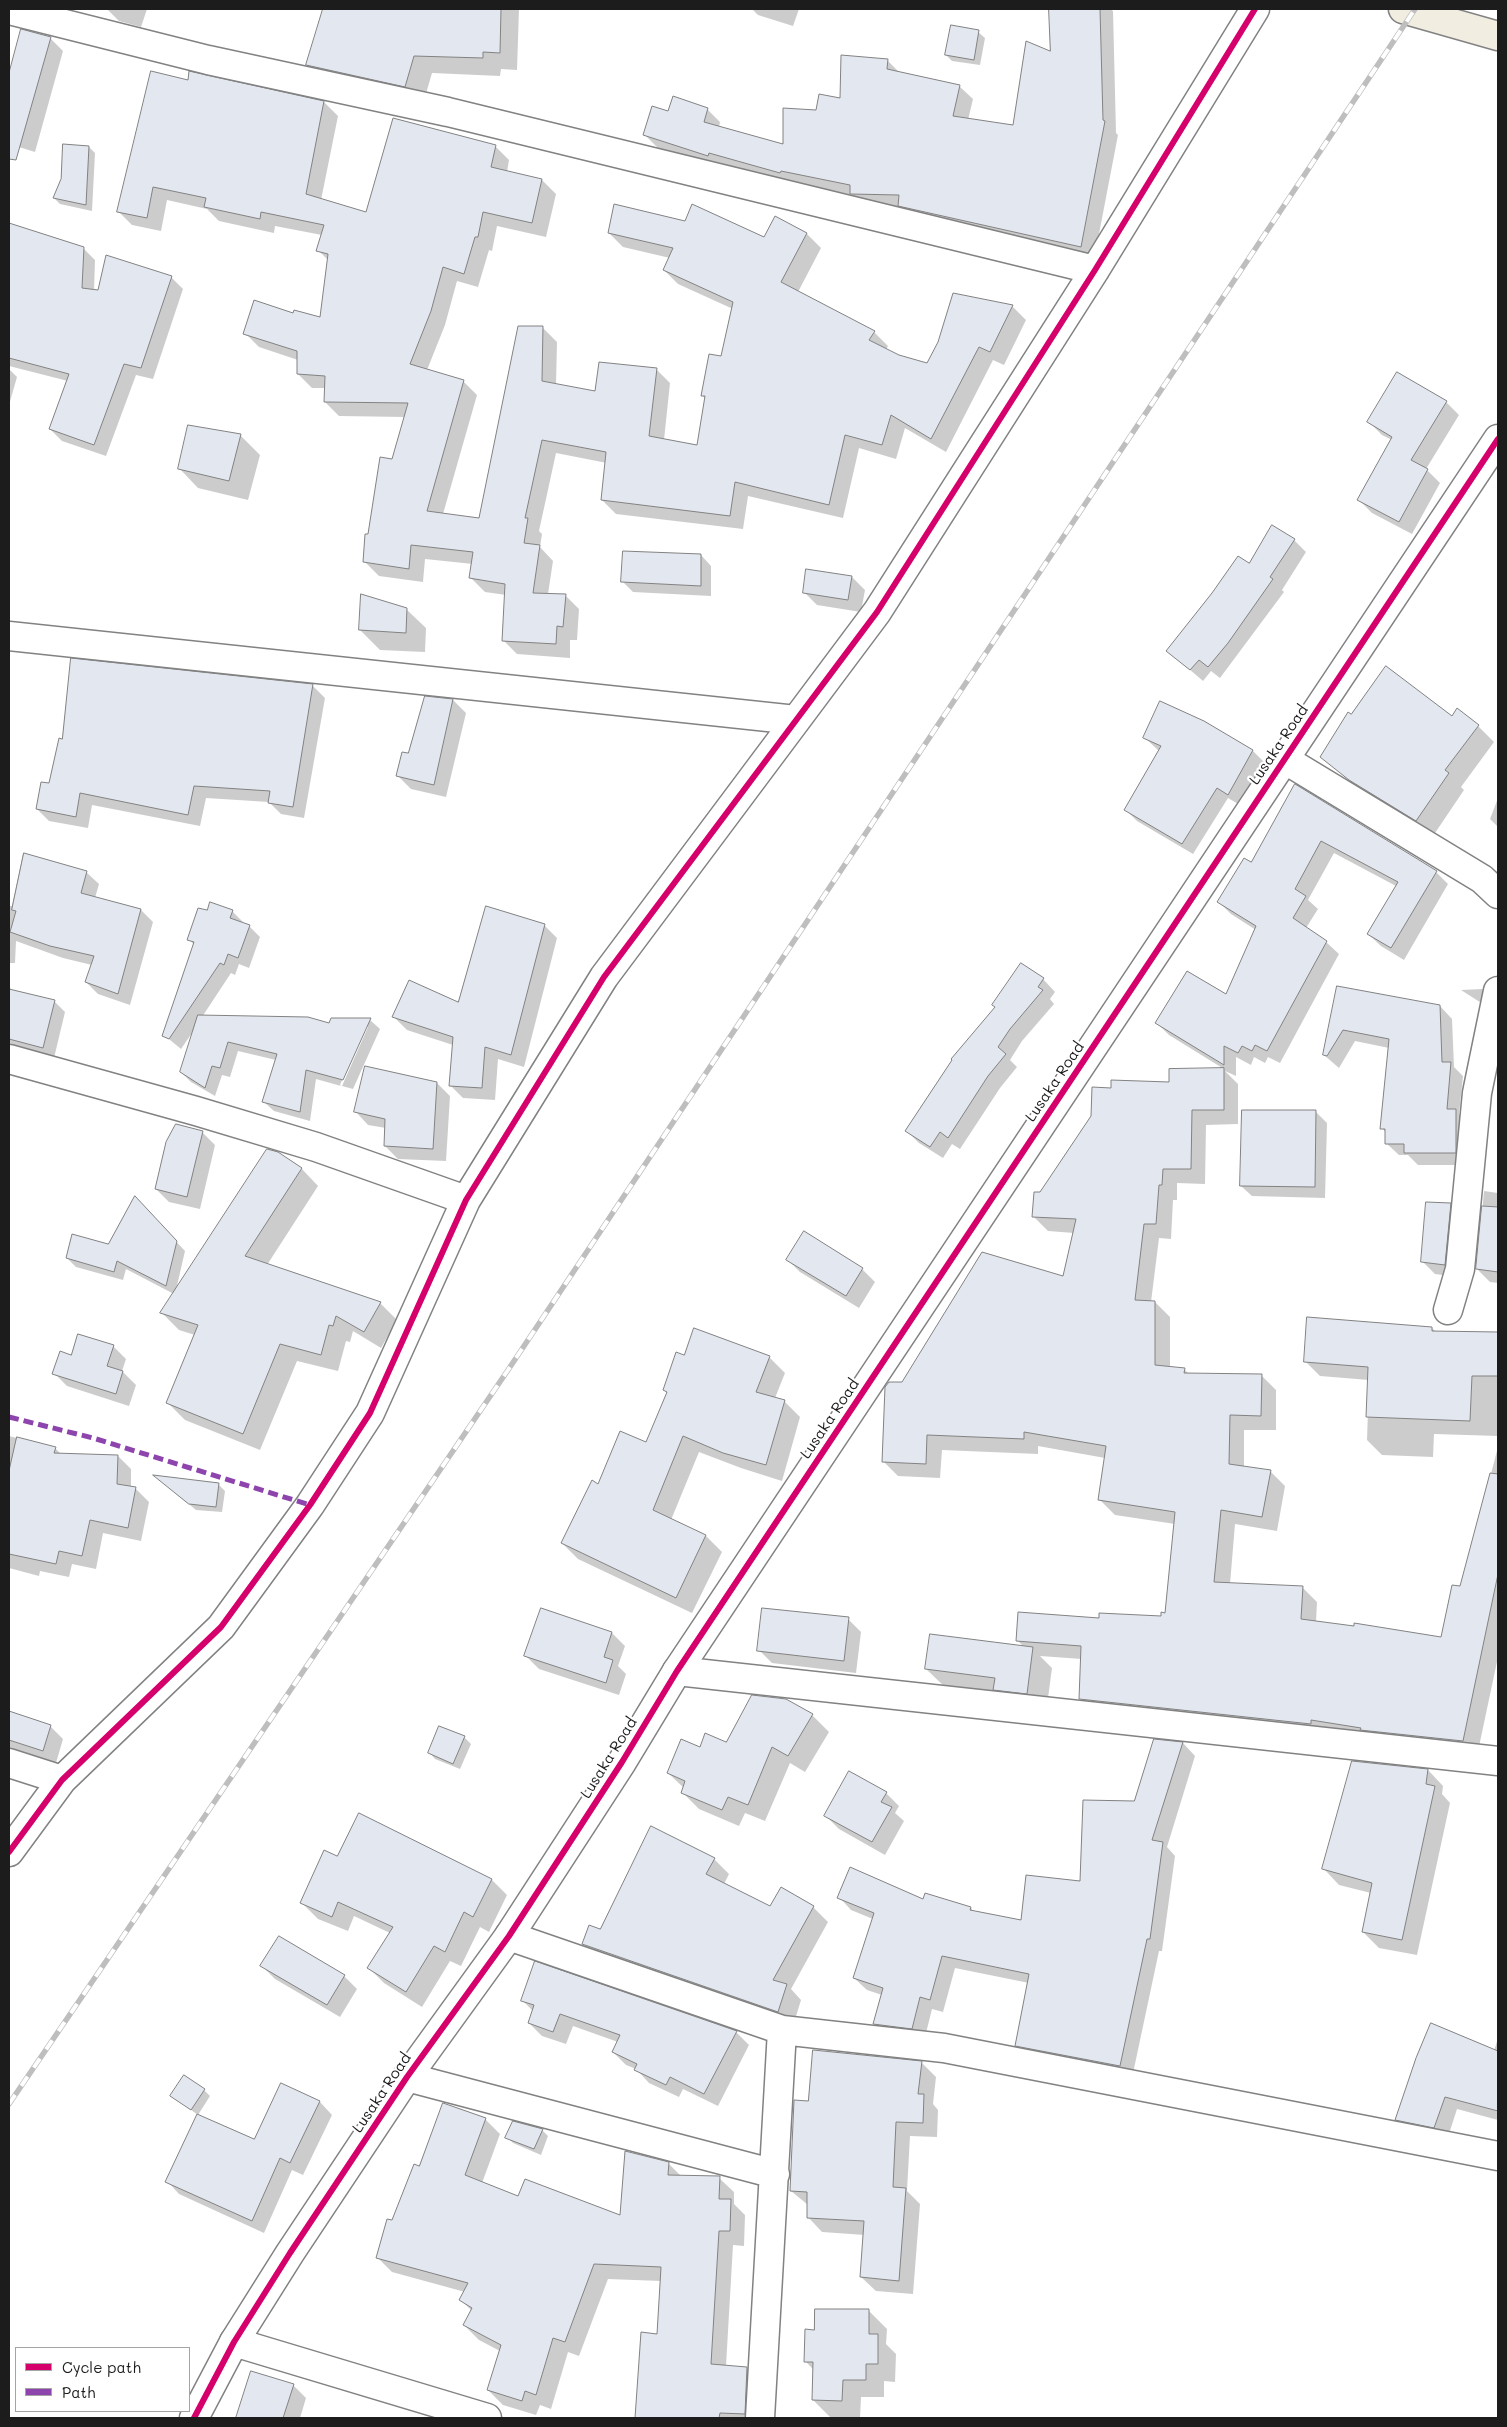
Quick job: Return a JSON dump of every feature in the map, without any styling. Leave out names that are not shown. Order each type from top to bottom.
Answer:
[{"type":"main road","points":[[1403,9],[1498,36]]},
{"type":"street","points":[[9,1852],[62,1780],[221,1627],[310,1505],[370,1413],[466,1200],[604,978],[877,612],[1095,270],[1255,9]]},
{"type":"street","points":[[9,10],[208,60],[448,112],[1095,270]]},
{"type":"street","name":"Lusaka Road","points":[[194,2418],[234,2342],[407,2077],[509,1936],[622,1762],[677,1671],[1498,439]]},
{"type":"street","points":[[9,636],[796,720]]},
{"type":"street","points":[[1284,760],[1482,879],[1498,894]]},
{"type":"street","points":[[1448,1310],[1460,1269],[1477,1093],[1498,991]]},
{"type":"street","points":[[9,1059],[306,1144],[466,1200]]},
{"type":"street","points":[[677,1671],[1498,1760]]},
{"type":"street","points":[[9,1763],[62,1780]]},
{"type":"street","points":[[509,1936],[782,2030],[944,2048],[1498,2156]]},
{"type":"street","points":[[760,2418],[782,2030]]},
{"type":"street","points":[[407,2077],[775,2174]]},
{"type":"street","points":[[234,2342],[487,2418]]},
{"type":"building","points":[[323,9],[501,9],[500,53],[483,52],[483,58],[414,56],[405,87],[306,65]]},
{"type":"building","points":[[1049,9],[1100,9],[1103,120],[1105,121],[1081,247],[898,206],[899,195],[850,194],[850,185],[781,171],[780,173],[709,153],[708,156],[643,135],[652,106],[668,111],[673,96],[708,108],[704,122],[783,144],[783,108],[816,110],[819,94],[840,98],[841,55],[888,59],[887,69],[960,85],[953,116],[1013,125],[1026,41],[1050,51]]},
{"type":"building","points":[[951,25],[979,30],[974,60],[945,55]]},
{"type":"building","points":[[21,29],[51,37],[16,160],[9,159],[9,73]]},
{"type":"building","points":[[151,71],[188,80],[189,71],[324,101],[306,194],[366,212],[393,118],[496,145],[491,167],[542,179],[532,223],[483,212],[478,237],[475,237],[464,274],[443,267],[431,311],[410,364],[464,380],[427,511],[479,518],[518,326],[543,326],[542,381],[595,391],[599,362],[657,368],[649,436],[697,445],[705,396],[701,396],[709,354],[721,356],[733,302],[663,270],[673,248],[608,233],[614,204],[685,221],[692,204],[764,237],[775,216],[807,233],[781,282],[875,331],[869,340],[899,355],[927,363],[938,342],[953,293],[1013,305],[990,352],[979,347],[931,439],[891,415],[882,445],[845,435],[829,505],[735,482],[730,516],[601,500],[606,452],[542,440],[525,518],[528,518],[524,543],[540,545],[533,593],[566,594],[563,627],[557,626],[556,644],[502,641],[505,584],[469,578],[473,552],[411,545],[409,569],[363,562],[365,534],[368,534],[380,457],[392,459],[408,403],[324,402],[325,376],[297,374],[297,351],[243,334],[254,300],[293,313],[294,310],[320,317],[328,254],[316,251],[324,225],[261,212],[260,219],[204,207],[206,198],[153,187],[147,218],[117,212]]},
{"type":"building","points":[[63,144],[89,146],[86,205],[53,198],[61,179]]},
{"type":"building","points":[[9,223],[84,247],[82,288],[98,290],[106,255],[172,276],[141,368],[124,364],[94,445],[49,429],[69,374],[9,358]]},
{"type":"building","points":[[1397,372],[1447,401],[1411,460],[1428,469],[1399,522],[1357,500],[1392,437],[1367,422]]},
{"type":"building","points":[[188,425],[241,434],[229,481],[178,469]]},
{"type":"building","points":[[1272,525],[1295,539],[1270,577],[1273,579],[1228,643],[1208,667],[1199,660],[1190,670],[1166,651],[1212,593],[1238,556],[1249,563]]},
{"type":"building","points":[[623,551],[701,554],[701,586],[621,582]]},
{"type":"building","points":[[806,569],[852,576],[848,600],[803,593]]},
{"type":"building","points":[[361,594],[407,608],[406,633],[359,630]]},
{"type":"building","points":[[71,658],[313,684],[293,807],[268,803],[270,791],[194,786],[188,815],[80,793],[76,817],[36,809],[41,782],[49,783],[59,738],[62,739]]},
{"type":"building","points":[[1386,666],[1452,716],[1457,708],[1479,725],[1445,770],[1449,773],[1416,821],[1349,780],[1320,757],[1348,712],[1351,714]]},
{"type":"building","points":[[425,696],[453,699],[434,785],[396,776],[402,752],[408,753]]},
{"type":"building","points":[[1160,701],[1204,721],[1253,750],[1228,795],[1217,788],[1182,844],[1124,810],[1161,746],[1143,738]]},
{"type":"building","points":[[1295,784],[1437,871],[1391,948],[1367,934],[1398,882],[1321,841],[1295,889],[1306,896],[1293,918],[1327,941],[1267,1051],[1255,1045],[1252,1051],[1242,1046],[1238,1053],[1224,1046],[1224,1065],[1155,1023],[1187,971],[1226,994],[1256,926],[1217,902],[1244,858],[1251,862]]},
{"type":"building","points":[[24,853],[87,871],[81,893],[141,909],[118,994],[85,982],[94,956],[50,946],[10,932],[16,911],[12,910]]},
{"type":"building","points":[[210,902],[233,910],[230,918],[250,925],[238,958],[228,954],[224,965],[220,963],[169,1039],[162,1036],[194,942],[187,940],[198,908],[207,910]]},
{"type":"building","points":[[486,906],[545,924],[511,1055],[485,1047],[482,1088],[449,1086],[453,1037],[392,1017],[409,980],[458,1002]]},
{"type":"building","points":[[1021,963],[1044,978],[1038,987],[1043,990],[1010,1029],[998,1047],[1006,1054],[988,1076],[948,1138],[940,1132],[930,1147],[905,1131],[951,1059],[995,1007],[992,1005]]},
{"type":"building","points":[[1337,986],[1440,1005],[1442,1062],[1451,1062],[1447,1109],[1456,1109],[1456,1153],[1404,1153],[1404,1144],[1385,1144],[1385,1129],[1380,1129],[1389,1039],[1343,1030],[1327,1056],[1323,1055]]},
{"type":"building","points":[[9,989],[55,1000],[43,1048],[9,1039]]},
{"type":"building","points":[[198,1015],[308,1017],[329,1023],[331,1018],[371,1018],[343,1080],[306,1070],[300,1112],[262,1102],[277,1054],[228,1042],[220,1068],[212,1066],[205,1088],[180,1072]]},
{"type":"building","points":[[365,1066],[437,1082],[433,1149],[384,1146],[385,1119],[354,1112]]},
{"type":"building","points":[[1224,1068],[1224,1110],[1192,1110],[1191,1169],[1163,1169],[1162,1185],[1159,1185],[1156,1224],[1144,1224],[1135,1300],[1155,1301],[1155,1365],[1185,1368],[1184,1373],[1262,1374],[1261,1416],[1230,1415],[1229,1464],[1271,1470],[1262,1517],[1221,1510],[1214,1582],[1303,1586],[1301,1619],[1354,1626],[1354,1623],[1441,1637],[1452,1585],[1460,1586],[1490,1473],[1498,1474],[1498,1574],[1463,1741],[1360,1730],[1361,1728],[1311,1720],[1311,1724],[1079,1699],[1081,1646],[1016,1641],[1018,1612],[1099,1618],[1099,1613],[1161,1616],[1161,1612],[1165,1613],[1175,1512],[1098,1500],[1106,1446],[1024,1432],[1024,1439],[927,1435],[926,1464],[882,1462],[885,1387],[889,1382],[902,1382],[982,1252],[1063,1276],[1076,1219],[1032,1217],[1034,1192],[1040,1192],[1091,1116],[1092,1087],[1111,1088],[1111,1080],[1169,1082],[1169,1069]]},
{"type":"building","points":[[1242,1110],[1316,1110],[1315,1187],[1240,1186]]},
{"type":"building","points":[[176,1124],[203,1131],[187,1197],[155,1189],[166,1142]]},
{"type":"building","points":[[267,1149],[278,1152],[302,1168],[245,1256],[381,1302],[364,1332],[336,1316],[333,1326],[329,1325],[321,1355],[280,1344],[243,1434],[166,1403],[198,1325],[160,1313]]},
{"type":"building","points":[[135,1196],[177,1241],[166,1286],[117,1261],[114,1272],[66,1258],[72,1234],[108,1244]]},
{"type":"building","points":[[1426,1202],[1451,1203],[1445,1265],[1421,1262]]},
{"type":"building","points":[[1482,1206],[1498,1207],[1498,1272],[1476,1269]]},
{"type":"building","points":[[804,1231],[863,1268],[846,1296],[786,1260]]},
{"type":"building","points":[[1307,1317],[1432,1327],[1432,1331],[1498,1332],[1498,1376],[1472,1376],[1470,1421],[1366,1417],[1368,1367],[1304,1362]]},
{"type":"building","points":[[694,1328],[770,1356],[756,1392],[785,1400],[766,1465],[723,1453],[683,1436],[653,1510],[706,1535],[676,1598],[561,1543],[592,1480],[598,1484],[620,1431],[646,1442],[667,1392],[663,1390],[676,1352],[684,1355]]},
{"type":"building","points":[[78,1334],[114,1345],[107,1366],[123,1371],[116,1394],[52,1374],[60,1351],[71,1355]]},
{"type":"building","points":[[17,1437],[56,1447],[54,1453],[118,1455],[117,1484],[136,1487],[128,1528],[90,1520],[82,1556],[59,1551],[56,1564],[9,1554],[9,1471]]},
{"type":"building","points":[[153,1475],[219,1483],[216,1507],[189,1504]]},
{"type":"building","points":[[541,1608],[612,1632],[604,1657],[613,1660],[606,1683],[524,1656]]},
{"type":"building","points":[[762,1608],[849,1617],[844,1661],[757,1651]]},
{"type":"building","points":[[930,1634],[1033,1647],[1027,1694],[993,1690],[995,1678],[925,1669]]},
{"type":"building","points":[[752,1695],[786,1699],[813,1714],[788,1756],[772,1747],[748,1805],[728,1797],[722,1810],[681,1793],[685,1781],[667,1773],[681,1739],[700,1747],[705,1733],[726,1742]]},
{"type":"building","points":[[9,1711],[51,1725],[43,1751],[9,1740]]},
{"type":"building","points":[[439,1726],[465,1736],[453,1764],[428,1753]]},
{"type":"building","points":[[1154,1739],[1183,1742],[1152,1840],[1163,1842],[1150,1939],[1147,1939],[1120,2066],[1015,2046],[1029,1974],[942,1956],[930,2000],[920,1997],[912,2029],[873,2024],[883,1988],[853,1978],[874,1913],[837,1898],[850,1867],[923,1899],[925,1893],[971,1907],[970,1910],[1021,1920],[1026,1875],[1080,1881],[1083,1800],[1134,1801]]},
{"type":"building","points":[[1352,1761],[1428,1769],[1426,1784],[1435,1786],[1402,1940],[1362,1932],[1372,1883],[1322,1869]]},
{"type":"building","points":[[849,1771],[887,1792],[881,1802],[892,1807],[872,1842],[824,1816]]},
{"type":"building","points":[[359,1813],[492,1879],[473,1917],[464,1912],[445,1952],[434,1946],[406,1992],[367,1968],[393,1927],[338,1902],[332,1917],[300,1903],[324,1850],[337,1856]]},
{"type":"building","points":[[651,1826],[715,1858],[706,1874],[770,1906],[781,1887],[814,1906],[773,1980],[787,1984],[778,2012],[582,1944],[589,1925],[600,1929]]},
{"type":"building","points":[[279,1936],[345,1975],[327,2005],[260,1966]]},
{"type":"building","points":[[535,1961],[737,2031],[704,2094],[670,2077],[666,2085],[634,2070],[637,2064],[612,2052],[620,2035],[560,2014],[553,2032],[528,2023],[534,2005],[521,2001]]},
{"type":"building","points":[[1431,2023],[1498,2051],[1498,2111],[1445,2097],[1434,2128],[1395,2120],[1416,2058]]},
{"type":"building","points":[[813,2050],[922,2061],[918,2094],[924,2094],[923,2123],[896,2122],[893,2187],[906,2188],[899,2281],[860,2277],[864,2221],[807,2218],[807,2192],[790,2191],[794,2100],[808,2101]]},
{"type":"building","points":[[184,2075],[205,2089],[191,2110],[170,2096]]},
{"type":"building","points":[[281,2083],[320,2101],[290,2163],[280,2158],[252,2221],[165,2182],[197,2114],[254,2139]]},
{"type":"building","points":[[443,2103],[486,2118],[465,2175],[518,2196],[525,2179],[620,2215],[625,2151],[669,2162],[668,2175],[720,2176],[719,2199],[731,2199],[730,2231],[719,2231],[711,2364],[747,2367],[745,2414],[720,2413],[719,2418],[635,2418],[641,2332],[657,2334],[661,2267],[594,2264],[565,2342],[553,2338],[536,2395],[525,2391],[522,2401],[487,2390],[501,2345],[463,2325],[472,2308],[459,2300],[468,2283],[376,2258],[387,2219],[392,2220],[414,2164],[419,2166]]},
{"type":"building","points":[[513,2121],[543,2129],[534,2149],[505,2138]]},
{"type":"building","points":[[815,2309],[869,2309],[869,2334],[878,2334],[878,2364],[866,2364],[866,2380],[843,2380],[842,2401],[812,2400],[813,2362],[804,2362],[805,2329],[814,2330]]},
{"type":"building","points":[[251,2371],[294,2384],[283,2418],[236,2418]]},
{"type":"railway","points":[[9,2104],[508,1370],[1415,9]]},
{"type":"marked path","points":[[9,1417],[93,1438],[310,1505]]},
{"type":"cycle path","points":[[9,1852],[62,1780],[221,1627],[310,1505],[370,1413],[466,1200],[604,977],[877,612],[1095,270],[1255,9]]},
{"type":"cycle path","points":[[194,2418],[234,2342],[290,2253],[407,2077],[509,1936],[622,1762],[677,1671],[1498,439]]}]
